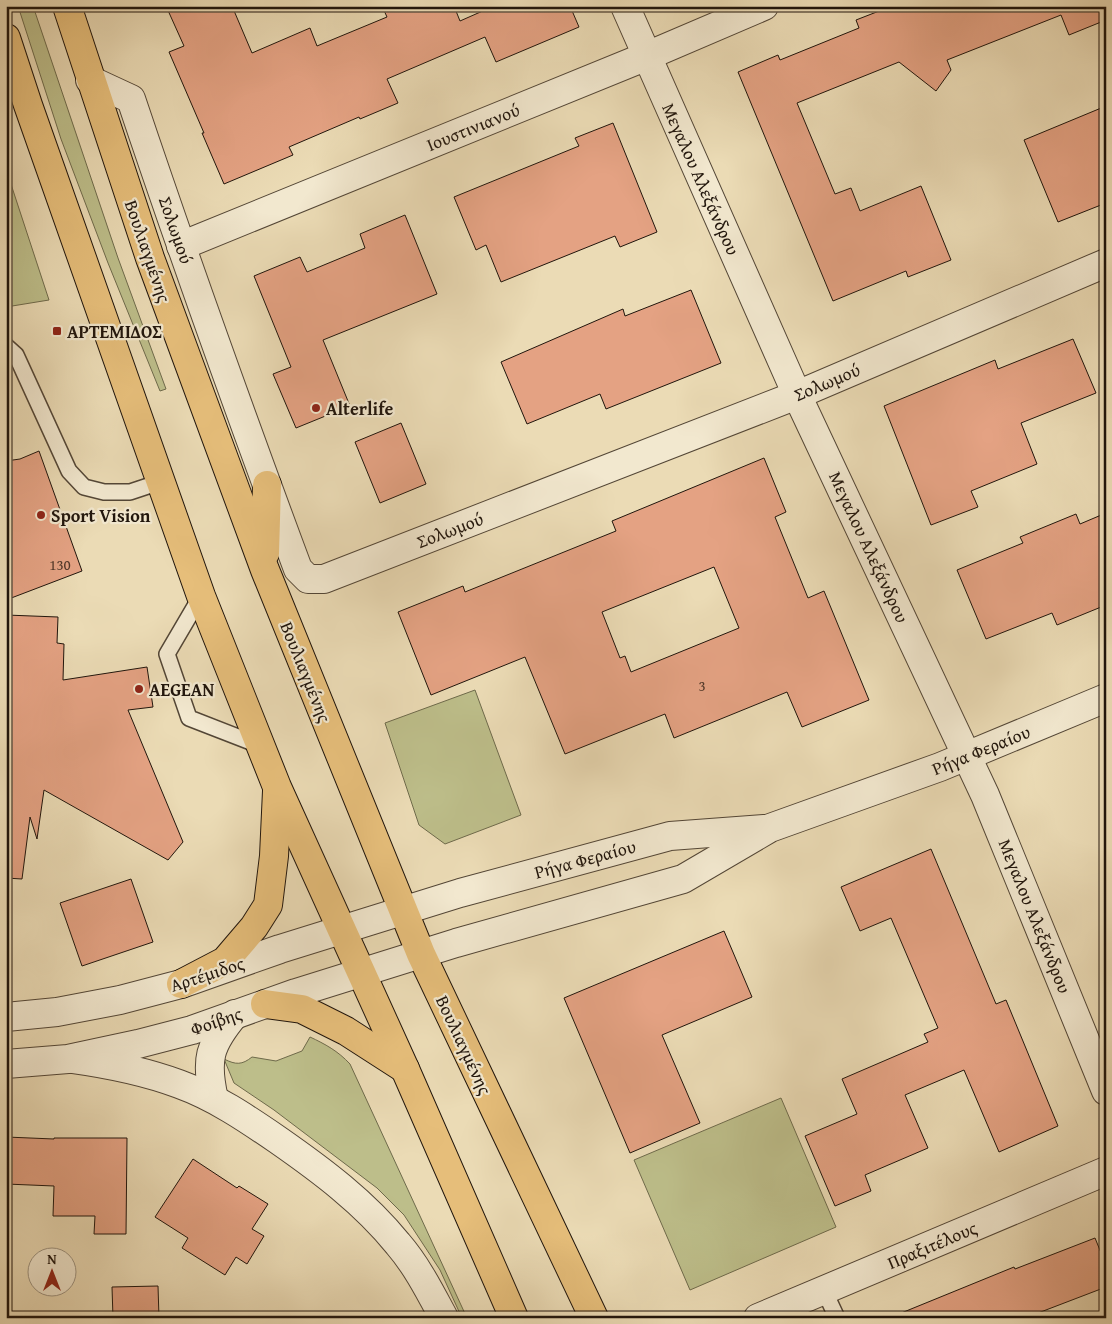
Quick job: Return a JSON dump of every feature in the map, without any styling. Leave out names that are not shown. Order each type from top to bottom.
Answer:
[{"type":"main road","name":"Βουλιαγμένης","points":[[67,6],[150,258],[265,570],[421,954],[594,1318]]},
{"type":"main road","points":[[6,38],[34,124],[200,596],[278,787],[405,1068],[514,1318]]},
{"type":"main road","points":[[265,570],[267,485]]},
{"type":"main road","points":[[181,984],[225,962],[254,927],[268,905],[274,856],[278,787]]},
{"type":"main road","points":[[265,1004],[302,1009],[346,1031],[405,1068]]},
{"type":"street","name":"Μεγαλου Αλεξάνδρου","points":[[624,6],[797,395],[989,805],[1106,1091]]},
{"type":"street","name":"Ιουστινιανού","points":[[181,246],[647,56],[764,6]]},
{"type":"street","name":"Σολωμού","points":[[90,80],[131,100],[181,246],[298,569],[308,579],[324,579],[797,395],[1106,263]]},
{"type":"street","name":"Ρήγα Φεραίου","points":[[421,954],[683,879],[770,828],[967,756],[1106,698]]},
{"type":"street","name":"Ρήγα Φεραίου","points":[[403,911],[460,893],[670,836],[770,828]]},
{"type":"street","name":"Αρτέμιδος","points":[[6,1017],[57,1012],[120,1000],[181,984],[403,911]]},
{"type":"street","name":"Φοίβης","points":[[6,1064],[68,1058],[138,1044],[183,1032],[421,954]]},
{"type":"street","points":[[214,1099],[209,1076],[211,1054],[220,1032],[235,1014]]},
{"type":"street","points":[[68,1058],[143,1072],[179,1084],[214,1099],[258,1126],[308,1161],[378,1221],[399,1245],[423,1279],[444,1318]]},
{"type":"street","name":"Πραξιτέλους","points":[[758,1318],[1106,1171]]},
{"type":"lane","points":[[6,346],[16,355],[69,471],[84,487],[104,492],[130,492],[160,482]]},
{"type":"lane","points":[[200,596],[167,654],[189,718],[261,746]]},
{"type":"lane","points":[[824,1290],[837,1318]]},
{"type":"green space","points":[[18,6],[33,6],[118,258],[166,389],[160,391],[108,263],[61,139]]},
{"type":"green space","points":[[6,169],[49,300],[6,307]]},
{"type":"green space","points":[[475,690],[521,815],[445,844],[419,825],[385,723]]},
{"type":"green space","points":[[310,1037],[331,1048],[350,1064],[467,1318],[462,1318],[440,1270],[404,1215],[377,1188],[274,1110],[234,1083],[224,1059],[239,1063],[245,1062],[252,1057],[276,1061],[302,1051]]},
{"type":"green space","points":[[781,1098],[836,1227],[690,1290],[634,1160]]},
{"type":"building","points":[[166,6],[232,6],[252,53],[310,28],[317,46],[387,17],[382,6],[454,6],[460,21],[494,6],[570,6],[579,27],[496,62],[485,37],[387,79],[398,103],[360,119],[359,117],[289,147],[293,155],[224,184],[169,52],[184,46]]},
{"type":"building","points":[[892,6],[1106,6],[1106,20],[1069,35],[1061,15],[947,60],[951,70],[936,91],[899,62],[797,103],[835,194],[851,188],[860,211],[921,186],[951,260],[908,277],[906,271],[833,301],[738,72],[778,55],[780,60],[859,28],[856,20]]},
{"type":"building","points":[[1106,106],[1106,203],[1058,222],[1024,140]]},
{"type":"building","points":[[613,123],[657,232],[620,247],[615,236],[501,282],[486,245],[476,250],[454,197],[579,146],[575,138]]},
{"type":"building","points":[[405,215],[437,294],[323,340],[350,406],[296,428],[273,374],[291,367],[254,276],[300,257],[307,272],[365,248],[360,234]]},
{"type":"building","points":[[691,290],[721,363],[606,409],[600,394],[527,424],[501,362],[623,309],[625,316]]},
{"type":"building","points":[[1073,339],[1096,393],[1021,423],[1037,464],[971,491],[978,507],[931,525],[884,406],[995,360],[998,369]]},
{"type":"building","points":[[401,423],[426,484],[380,503],[355,442]]},
{"type":"building","points":[[39,451],[82,571],[6,600],[6,461],[20,459]]},
{"type":"building","points":[[764,458],[786,512],[775,517],[808,598],[824,591],[869,700],[802,727],[787,692],[674,738],[665,714],[565,754],[525,657],[431,695],[398,612],[463,586],[465,592],[616,531],[612,521]],"holes":[[[714,567],[739,628],[631,672],[625,656],[620,658],[602,612]]]},
{"type":"building","points":[[1106,513],[1106,605],[1057,625],[1052,613],[986,639],[957,570],[1023,543],[1020,537],[1076,514],[1080,524]]},
{"type":"building","points":[[6,615],[58,617],[57,643],[64,644],[63,680],[147,667],[153,707],[128,710],[183,842],[168,860],[44,790],[37,839],[30,817],[22,879],[6,878]]},
{"type":"building","points":[[931,849],[996,1004],[1006,1000],[1058,1126],[999,1152],[964,1070],[905,1095],[928,1148],[865,1175],[871,1191],[835,1206],[805,1136],[857,1114],[842,1079],[928,1042],[924,1034],[938,1028],[891,918],[860,931],[841,887]]},
{"type":"building","points":[[131,879],[153,942],[82,966],[60,903]]},
{"type":"building","points":[[724,931],[752,997],[662,1035],[700,1123],[630,1153],[564,998]]},
{"type":"building","points":[[6,1137],[54,1139],[127,1138],[126,1234],[94,1234],[95,1216],[53,1216],[54,1186],[6,1184]]},
{"type":"building","points":[[193,1159],[237,1188],[239,1186],[268,1204],[252,1229],[264,1236],[247,1264],[236,1257],[225,1275],[182,1248],[188,1238],[155,1217]]},
{"type":"building","points":[[1095,1238],[1106,1265],[1106,1287],[1025,1318],[889,1318],[1014,1267],[1015,1269]]},
{"type":"building","points":[[158,1286],[159,1318],[113,1318],[112,1287]]},
{"type":"place","name":"ΑΡΤΕΜΙΔΟΣ","points":[[57,331]]},
{"type":"place","name":"Alterlife","points":[[316,408]]},
{"type":"place","name":"Sport Vision","points":[[41,515]]},
{"type":"place","name":"AEGEAN","points":[[139,689]]}]
